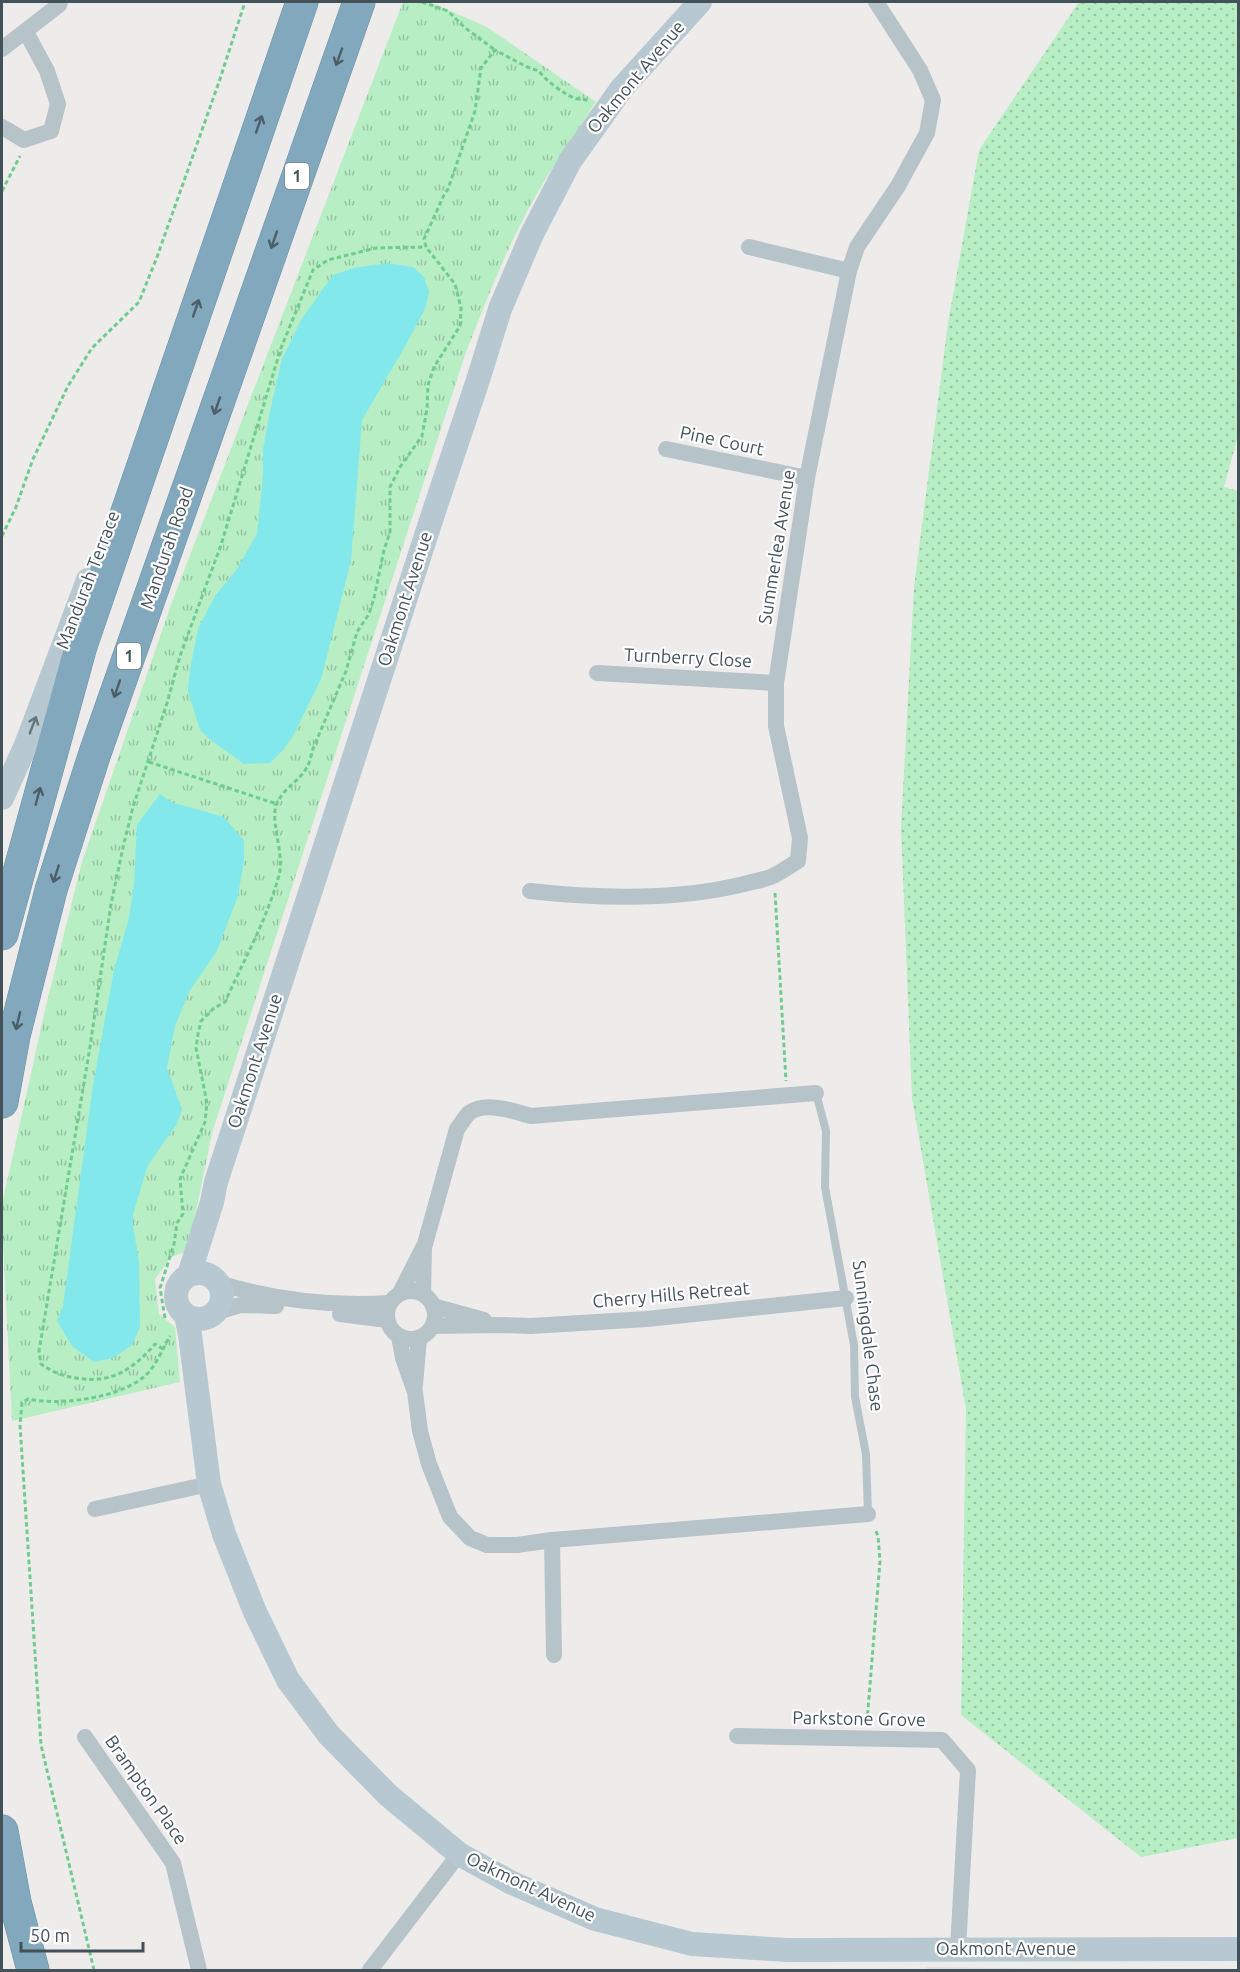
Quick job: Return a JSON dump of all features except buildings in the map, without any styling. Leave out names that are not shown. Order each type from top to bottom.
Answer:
[{"type":"highway","points":[[2,933],[81,646],[302,2]]},
{"type":"highway","name":"Mandurah Road","points":[[2,1102],[14,1036],[48,901],[95,753],[359,2]]},
{"type":"highway","points":[[2,1831],[15,1902],[33,1971]]},
{"type":"street","points":[[2,49],[26,32],[60,2]]},
{"type":"street","name":"Oakmont Avenue","points":[[195,1375],[213,1314],[221,1305],[222,1298],[222,1290],[206,1278],[200,1242],[220,1171],[500,309],[532,234],[570,161],[622,88],[700,2]]},
{"type":"street","name":"Summerlea Avenue","points":[[530,891],[577,896],[673,895],[719,890],[773,876],[798,861],[800,838],[776,726],[776,682],[807,478],[849,272],[857,247],[898,186],[927,133],[933,100],[920,70],[876,2]]},
{"type":"street","points":[[2,127],[24,140],[51,131],[58,104],[47,71],[26,32]]},
{"type":"street","points":[[749,247],[849,272]]},
{"type":"street","name":"Mandurah Terrace","points":[[2,798],[26,745],[106,531],[177,364]]},
{"type":"street","name":"Pine Court","points":[[666,449],[807,478]]},
{"type":"street","name":"Turnberry Close","points":[[597,673],[776,682]]},
{"type":"street","name":"Sunningdale Chase","points":[[392,1305],[425,1244],[457,1128],[469,1113],[482,1108],[505,1109],[531,1116],[816,1093]]},
{"type":"street","name":"Sunningdale Chase","points":[[425,1244],[428,1300]]},
{"type":"street","points":[[206,1278],[265,1295],[321,1304],[392,1305],[412,1291],[428,1300],[436,1316],[433,1326],[419,1338],[409,1339],[399,1336],[391,1329],[392,1305]]},
{"type":"street","name":"Oakmont Avenue","points":[[206,1278],[179,1285],[176,1294],[195,1375],[209,1484],[228,1545],[255,1612],[288,1680],[329,1735],[388,1795],[459,1854],[512,1882],[595,1918],[692,1944],[787,1950],[1239,1949]]},
{"type":"street","name":"Cherry Hills Retreat","points":[[433,1326],[531,1326],[647,1319],[846,1298]]},
{"type":"street","name":"Cherry Hills Retreat","points":[[428,1300],[499,1325]]},
{"type":"street","points":[[183,1327],[198,1319],[241,1305],[392,1305]]},
{"type":"street","points":[[399,1336],[403,1358],[415,1392]]},
{"type":"street","points":[[419,1338],[415,1392],[420,1431],[429,1464],[450,1517],[470,1538],[487,1545],[517,1545],[552,1540],[868,1514]]},
{"type":"street","points":[[94,1509],[209,1484]]},
{"type":"street","points":[[552,1540],[554,1655]]},
{"type":"street","name":"Parkstone Grove","points":[[737,1736],[942,1740],[968,1770],[958,1949]]},
{"type":"street","name":"Brampton Place","points":[[85,1737],[173,1863],[199,1971]]},
{"type":"street","points":[[370,1971],[459,1854]]},
{"type":"lane","name":"Sunningdale Chase","points":[[816,1093],[826,1131],[825,1187],[854,1345],[855,1397],[866,1454],[868,1514]]},
{"type":"path","points":[[2,536],[16,507],[33,459],[68,386],[92,348],[139,302],[157,258],[245,2]]},
{"type":"path","points":[[422,2],[448,11],[464,27],[495,50],[527,67],[539,70],[544,78],[575,99],[585,99],[590,102]]},
{"type":"path","points":[[94,1971],[41,1745],[20,1425],[22,1403],[28,1399],[55,1402],[90,1398],[132,1386],[149,1372],[163,1349],[183,1327],[166,1323],[160,1288],[174,1244],[177,1223],[183,1214],[180,1179],[205,1122],[207,1103],[196,1048],[201,1021],[213,1009],[225,1002],[266,911],[280,873],[280,849],[275,813],[277,804],[310,764],[312,751],[346,672],[357,633],[369,614],[390,532],[390,487],[399,467],[422,436],[427,409],[428,385],[434,367],[460,326],[461,308],[455,284],[426,247],[424,239],[448,189],[475,111],[481,68],[495,50]]},
{"type":"path","points":[[2,191],[18,160],[24,140]]},
{"type":"path","points":[[163,1349],[155,1344],[130,1368],[116,1376],[92,1380],[62,1376],[49,1370],[41,1364],[39,1351],[90,1047],[111,904],[133,807],[149,762],[180,656],[221,545],[281,348],[313,270],[328,260],[376,248],[426,247]]},
{"type":"path","points":[[149,762],[277,804]]},
{"type":"path","points":[[773,876],[787,1095]]},
{"type":"path","points":[[866,1739],[880,1561],[878,1536],[868,1514]]},
{"type":"shaded area","points":[[927,1967],[1164,1970],[927,1970]]},
{"type":"green space","points":[[403,2],[430,2],[487,27],[596,102],[561,154],[520,225],[495,279],[466,352],[212,1133],[188,1251],[171,1257],[155,1279],[159,1314],[175,1327],[180,1382],[12,1421],[3,1200],[45,1010],[82,862],[172,602]]},
{"type":"green space","points":[[1079,2],[1238,2],[1238,436],[1224,487],[1238,491],[1238,1838],[1141,1857],[961,1715],[966,1409],[912,1098],[901,828],[914,587],[948,323],[979,150]]},
{"type":"water","points":[[387,263],[413,267],[424,277],[429,292],[425,309],[362,420],[351,561],[321,679],[293,736],[283,750],[270,763],[244,764],[200,730],[188,691],[198,629],[215,596],[237,569],[257,534],[263,450],[270,411],[282,359],[301,320],[333,275],[354,268]]},
{"type":"water","points":[[160,794],[171,802],[224,817],[244,841],[244,860],[238,896],[217,951],[190,990],[175,1026],[167,1068],[182,1109],[177,1124],[148,1165],[133,1214],[139,1262],[140,1327],[132,1345],[113,1358],[94,1362],[72,1346],[57,1321],[63,1306],[93,1085],[114,970],[129,918],[134,884],[137,825]]}]
